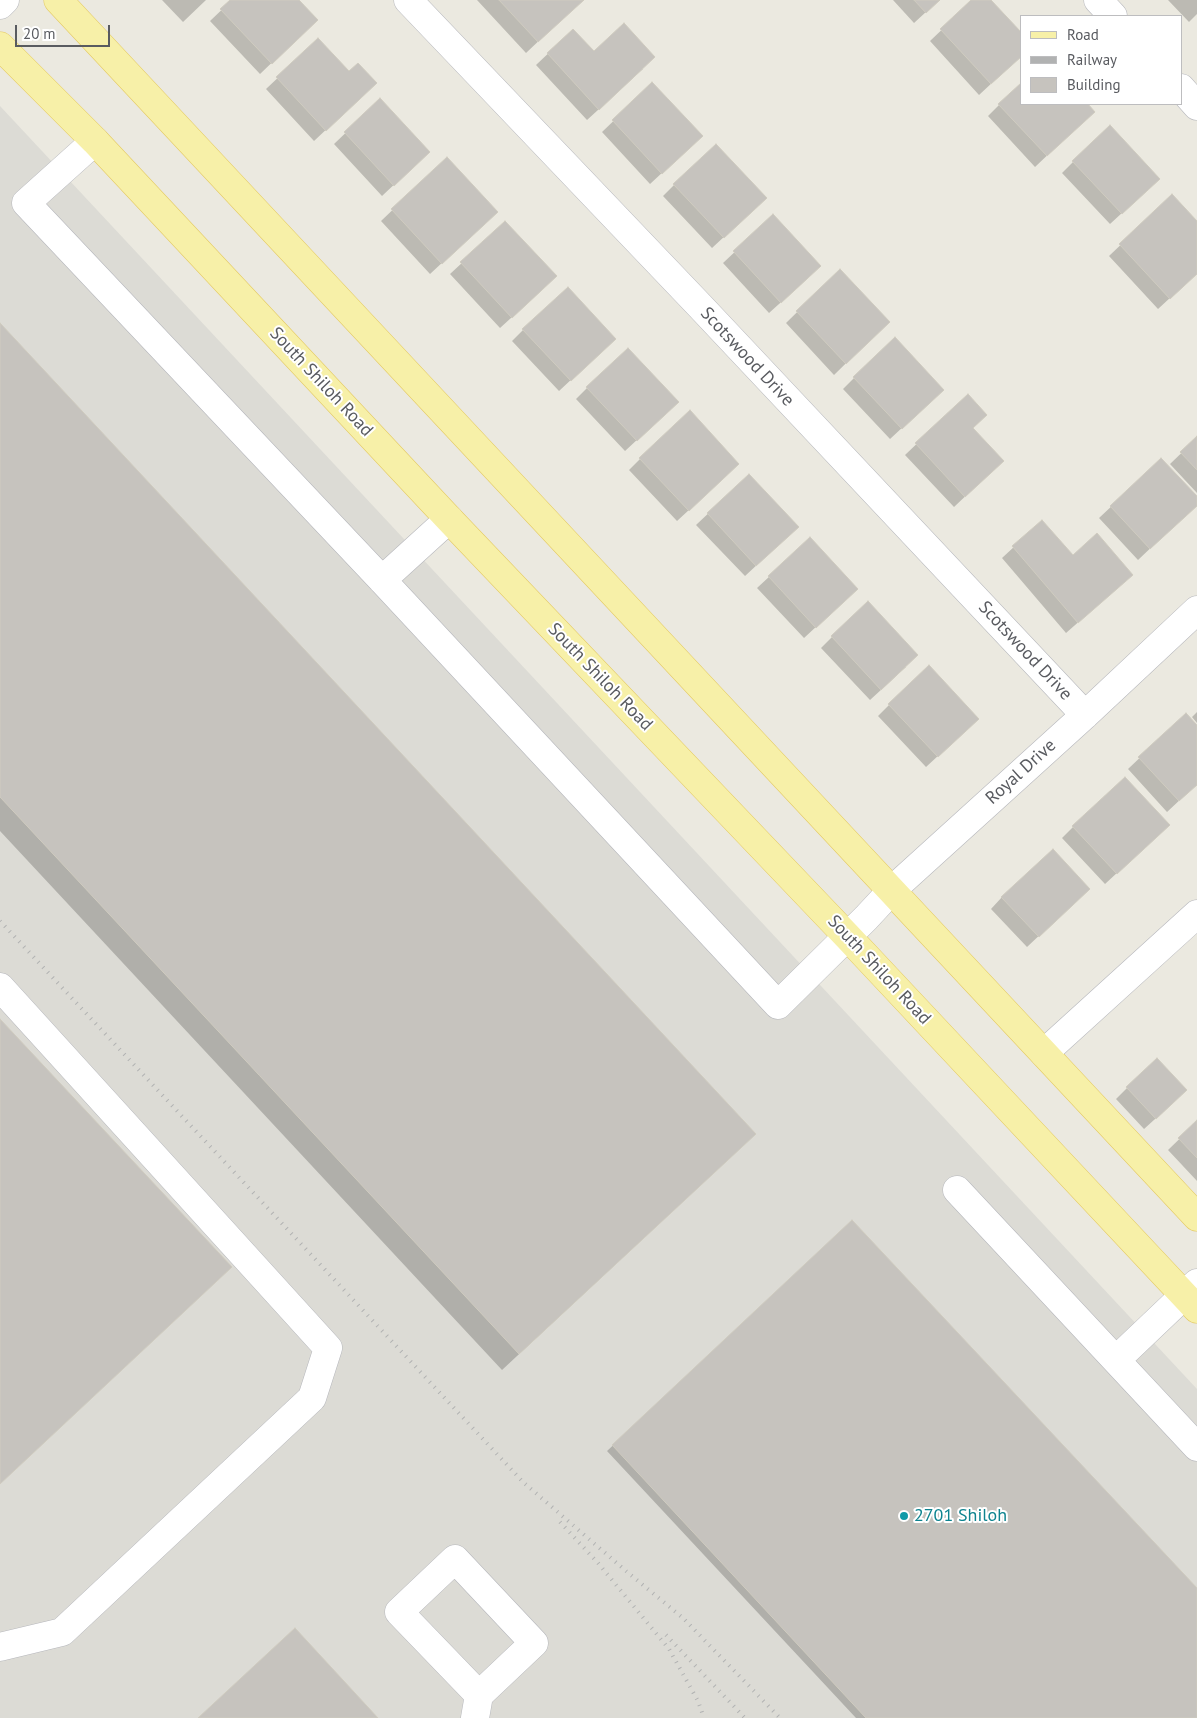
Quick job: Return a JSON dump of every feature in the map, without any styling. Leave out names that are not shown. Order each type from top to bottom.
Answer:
[{"type":"main road","points":[[58,0],[1197,1217]]},
{"type":"main road","name":"South Shiloh Road","points":[[0,46],[95,141],[449,519],[846,936],[1193,1296]]},
{"type":"street","points":[[0,5],[5,0]]},
{"type":"street","name":"Scotswood Drive","points":[[408,0],[707,313],[1085,715]]},
{"type":"street","points":[[1098,0],[1112,15]]},
{"type":"street","points":[[1182,89],[1197,106]]},
{"type":"street","points":[[95,141],[26,204],[382,580],[449,519]]},
{"type":"street","name":"Royal Drive","points":[[382,580],[778,1005],[892,890],[1085,715],[1197,610]]},
{"type":"street","points":[[1044,1053],[1197,914]]},
{"type":"street","points":[[0,987],[328,1348],[312,1398],[62,1632],[0,1647]]},
{"type":"street","points":[[957,1190],[1197,1447]]},
{"type":"street","points":[[1116,1360],[1193,1296]]},
{"type":"street","points":[[456,1559],[534,1643],[477,1707],[399,1612],[456,1559]]},
{"type":"shaded area","points":[[0,106],[1197,1389],[1197,1718],[0,1718]]},
{"type":"building","points":[[230,0],[299,0],[318,20],[272,64],[220,9]]},
{"type":"building","points":[[499,0],[584,0],[538,42]]},
{"type":"building","points":[[914,0],[940,0],[926,13]]},
{"type":"building","points":[[971,0],[991,0],[1020,31],[1020,58],[991,84],[940,29]]},
{"type":"building","points":[[624,23],[655,57],[599,110],[547,53],[573,29],[594,51]]},
{"type":"building","points":[[318,38],[349,71],[358,63],[377,83],[326,131],[276,77]]},
{"type":"building","points":[[652,82],[703,136],[662,174],[612,120]]},
{"type":"building","points":[[1020,84],[1020,105],[1089,105],[1095,112],[1047,156],[998,104]]},
{"type":"building","points":[[380,98],[430,152],[394,186],[344,132]]},
{"type":"building","points":[[1110,125],[1160,179],[1122,214],[1072,161]]},
{"type":"building","points":[[716,144],[767,198],[724,238],[673,184]]},
{"type":"building","points":[[447,157],[498,212],[442,264],[391,209]]},
{"type":"building","points":[[1172,194],[1197,221],[1197,274],[1170,299],[1119,244]]},
{"type":"building","points":[[773,214],[821,266],[781,303],[733,251]]},
{"type":"building","points":[[505,221],[557,276],[512,318],[460,262]]},
{"type":"building","points":[[840,269],[890,322],[846,364],[796,311]]},
{"type":"building","points":[[568,287],[616,339],[571,381],[522,329]]},
{"type":"building","points":[[0,323],[756,1134],[519,1354],[0,797]]},
{"type":"building","points":[[895,337],[944,390],[902,429],[853,377]]},
{"type":"building","points":[[628,348],[679,402],[637,441],[586,387]]},
{"type":"building","points":[[968,394],[987,415],[973,428],[1004,461],[965,497],[915,443]]},
{"type":"building","points":[[690,410],[739,464],[689,511],[639,458]]},
{"type":"building","points":[[1197,436],[1197,470],[1180,452]]},
{"type":"building","points":[[1161,458],[1197,496],[1197,506],[1150,549],[1110,506]]},
{"type":"building","points":[[749,474],[799,527],[756,566],[707,513]]},
{"type":"building","points":[[1042,520],[1073,555],[1097,533],[1133,575],[1078,623],[1012,546]]},
{"type":"building","points":[[810,537],[858,589],[816,628],[768,576]]},
{"type":"building","points":[[868,601],[918,655],[881,690],[831,636]]},
{"type":"building","points":[[929,665],[979,719],[938,757],[888,704]]},
{"type":"building","points":[[1186,713],[1197,725],[1197,785],[1179,801],[1138,757]]},
{"type":"building","points":[[1125,777],[1170,825],[1117,874],[1072,826]]},
{"type":"building","points":[[1053,849],[1090,889],[1039,937],[1001,897]]},
{"type":"building","points":[[0,1019],[232,1267],[0,1484]]},
{"type":"building","points":[[1157,1058],[1187,1090],[1156,1119],[1126,1087]]},
{"type":"building","points":[[1197,1120],[1197,1158],[1178,1138]]},
{"type":"building","name":"2701 Shiloh","points":[[852,1220],[1197,1588],[1197,1718],[866,1718],[612,1445]]},
{"type":"building","points":[[295,1628],[378,1718],[198,1718]]},
{"type":"railway","points":[[0,921],[523,1482],[683,1618],[780,1718]]},
{"type":"railway","points":[[560,1522],[598,1563],[669,1649],[698,1701],[704,1718]]},
{"type":"railway","points":[[666,1635],[745,1718]]},
{"type":"place","name":"2701 Shiloh","points":[[904,1516]]}]
